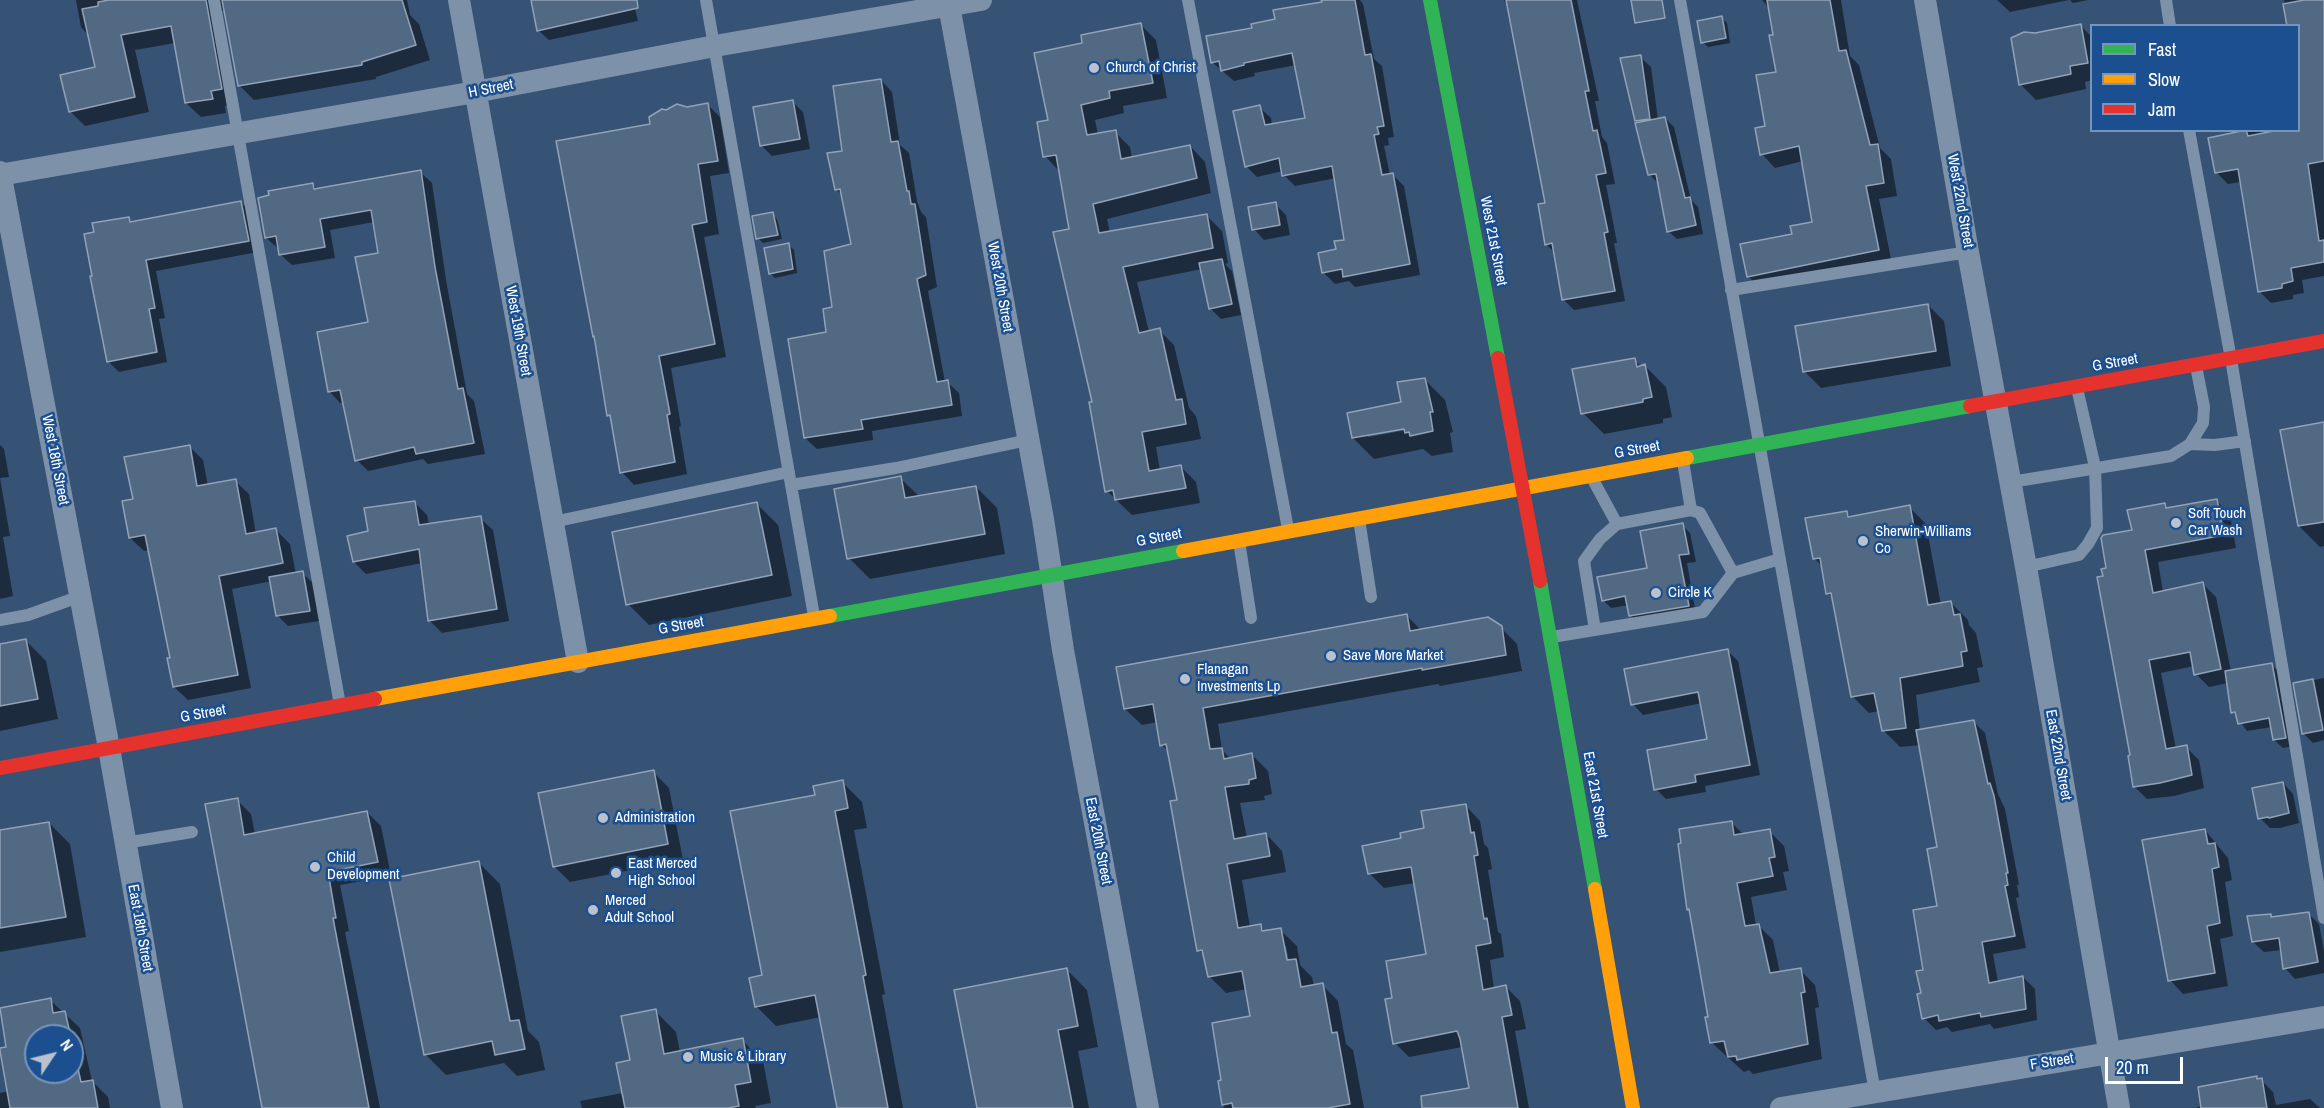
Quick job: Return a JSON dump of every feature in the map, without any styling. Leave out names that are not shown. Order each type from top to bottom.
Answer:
[{"type":"main road","name":"West 21st Street","points":[[1430,0],[1523,488]]},
{"type":"main road","name":"G Street","points":[[0,768],[2324,341]]},
{"type":"main road","name":"East 21st Street","points":[[1523,488],[1633,1108]]},
{"type":"street","name":"West 19th Street","points":[[459,0],[578,662]]},
{"type":"street","name":"H Street","points":[[0,174],[475,92],[948,3],[981,0]]},
{"type":"street","name":"West 22nd Street","points":[[1925,0],[1996,402]]},
{"type":"street","name":"West 20th Street","points":[[948,3],[1051,574]]},
{"type":"street","name":"West 18th Street","points":[[0,174],[109,748]]},
{"type":"street","name":"East 22nd Street","points":[[1996,402],[2119,1108]]},
{"type":"street","name":"East 20th Street","points":[[1051,574],[1065,662],[1148,1108]]},
{"type":"street","name":"East 18th Street","points":[[109,748],[172,1108]]},
{"type":"street","name":"F Street","points":[[1781,1108],[2324,1017]]},
{"type":"lane","points":[[214,0],[340,706]]},
{"type":"lane","points":[[706,0],[814,618]]},
{"type":"lane","points":[[1188,0],[1288,530]]},
{"type":"lane","points":[[1680,0],[1875,1092]]},
{"type":"lane","points":[[2166,0],[2170,24]]},
{"type":"lane","points":[[2189,132],[2231,359],[2324,918]]},
{"type":"lane","points":[[1731,290],[1968,252]]},
{"type":"lane","points":[[2011,482],[2171,456],[2190,444],[2202,423],[2204,406],[2196,366]]},
{"type":"lane","points":[[2026,567],[2079,555],[2097,528],[2095,467],[2076,387]]},
{"type":"lane","points":[[791,485],[896,468],[1028,440]]},
{"type":"lane","points":[[2190,444],[2215,445],[2245,441]]},
{"type":"lane","points":[[1682,458],[1691,510]]},
{"type":"lane","points":[[553,522],[789,472]]},
{"type":"lane","points":[[1591,475],[1617,524]]},
{"type":"lane","points":[[1595,630],[1584,561],[1600,539],[1617,524],[1691,510],[1700,513],[1732,573]]},
{"type":"lane","points":[[1359,517],[1371,597]]},
{"type":"lane","points":[[1239,540],[1251,618]]},
{"type":"lane","points":[[1551,637],[1703,612],[1732,573],[1780,560]]},
{"type":"lane","points":[[0,620],[28,615],[81,596]]},
{"type":"lane","points":[[125,843],[192,832]]},
{"type":"building","points":[[206,0],[222,89],[211,91],[213,99],[185,103],[171,26],[121,35],[135,97],[69,112],[60,75],[95,67],[82,9],[98,6],[98,2]]},
{"type":"building","points":[[222,0],[402,0],[416,45],[362,62],[362,65],[238,86]]},
{"type":"building","points":[[531,0],[637,0],[638,8],[537,31]]},
{"type":"building","points":[[1321,0],[1355,0],[1365,55],[1371,54],[1384,126],[1377,127],[1379,134],[1374,135],[1382,175],[1393,173],[1410,264],[1343,277],[1342,269],[1322,273],[1318,253],[1336,249],[1334,241],[1344,240],[1332,166],[1282,176],[1279,158],[1245,167],[1233,111],[1260,105],[1265,125],[1305,118],[1292,53],[1244,63],[1244,65],[1221,71],[1219,61],[1211,63],[1206,36],[1252,28],[1251,24],[1275,19],[1273,10],[1322,2]]},
{"type":"building","points":[[1506,0],[1571,0],[1589,91],[1585,91],[1593,131],[1597,130],[1606,173],[1596,175],[1608,232],[1604,233],[1615,291],[1562,300],[1552,243],[1545,245],[1538,204],[1545,203]]},
{"type":"building","points":[[1631,0],[1662,0],[1665,18],[1635,23]]},
{"type":"building","points":[[1767,0],[1830,0],[1839,51],[1846,50],[1870,145],[1878,144],[1884,183],[1866,186],[1879,250],[1747,277],[1740,244],[1792,234],[1790,226],[1812,222],[1799,146],[1760,155],[1755,128],[1765,126],[1756,75],[1776,72],[1769,35],[1773,35]]},
{"type":"building","points":[[2304,0],[2324,0],[2324,161],[2308,164],[2319,241],[2324,240],[2324,262],[2291,268],[2293,281],[2282,284],[2282,288],[2258,292],[2238,169],[2215,173],[2208,138],[2236,132],[2247,132],[2248,136],[2269,132],[2300,132],[2300,24],[2287,24],[2283,4]]},
{"type":"building","points":[[1722,16],[1726,38],[1701,43],[1697,21]]},
{"type":"building","points":[[1141,23],[1153,83],[1109,91],[1110,98],[1081,105],[1087,135],[1116,130],[1121,159],[1190,145],[1197,178],[1093,204],[1099,233],[1207,214],[1213,248],[1123,267],[1139,333],[1160,328],[1176,400],[1182,399],[1186,424],[1142,432],[1149,471],[1181,465],[1186,488],[1115,500],[1113,490],[1105,492],[1089,402],[1092,402],[1053,232],[1069,229],[1056,155],[1043,157],[1037,122],[1048,120],[1034,53],[1082,43],[1081,35]]},
{"type":"building","points":[[2081,24],[2088,63],[2070,66],[2071,74],[2019,85],[2011,38],[2024,32],[2035,33]]},
{"type":"building","points":[[1641,55],[1650,119],[1635,121],[1620,58]]},
{"type":"building","points":[[881,79],[891,142],[898,141],[907,191],[909,191],[911,204],[915,204],[926,275],[917,279],[937,382],[948,380],[952,405],[861,420],[863,429],[804,438],[788,339],[826,332],[823,309],[832,307],[824,251],[851,244],[840,189],[835,190],[827,153],[842,151],[833,86]]},
{"type":"building","points":[[793,100],[800,139],[760,146],[753,107]]},
{"type":"building","points":[[708,103],[718,161],[698,164],[707,222],[692,225],[715,344],[659,356],[670,414],[667,415],[675,462],[620,473],[610,415],[607,416],[594,336],[556,141],[650,124],[649,117],[677,104],[687,107]]},
{"type":"building","points":[[1665,117],[1685,198],[1690,197],[1696,225],[1667,232],[1656,174],[1648,175],[1635,123]]},
{"type":"building","points":[[421,170],[435,267],[458,389],[463,388],[474,443],[416,454],[414,447],[355,461],[340,390],[328,392],[317,332],[368,322],[355,257],[378,253],[371,210],[320,219],[325,247],[279,255],[276,236],[265,238],[258,198],[269,195],[268,191],[313,183],[314,189]]},
{"type":"building","points":[[241,201],[249,241],[146,260],[155,308],[149,309],[157,352],[107,362],[84,234],[94,232],[92,223],[129,217],[130,222]]},
{"type":"building","points":[[1276,202],[1280,225],[1252,230],[1248,207]]},
{"type":"building","points":[[773,212],[778,235],[756,239],[752,216]]},
{"type":"building","points":[[789,243],[793,269],[769,274],[764,248]]},
{"type":"building","points":[[1222,259],[1232,304],[1209,309],[1199,263]]},
{"type":"building","points":[[1928,304],[1936,351],[1803,372],[1795,326]]},
{"type":"building","points":[[1635,358],[1637,367],[1645,364],[1652,397],[1643,399],[1643,402],[1581,414],[1572,369]]},
{"type":"building","points":[[1425,378],[1433,412],[1430,412],[1433,431],[1410,436],[1409,432],[1405,433],[1404,429],[1352,438],[1347,413],[1401,402],[1397,382]]},
{"type":"building","points":[[2324,422],[2324,522],[2298,526],[2280,430]]},
{"type":"building","points":[[190,445],[197,486],[236,479],[246,534],[276,528],[283,563],[219,576],[238,675],[173,687],[167,658],[170,658],[145,535],[129,538],[122,501],[133,499],[124,457]]},
{"type":"building","points":[[901,476],[905,498],[976,486],[985,534],[847,559],[834,489]]},
{"type":"building","points":[[2217,499],[2224,535],[2145,550],[2153,593],[2203,582],[2221,669],[2194,675],[2190,652],[2149,660],[2166,749],[2187,745],[2192,775],[2133,787],[2128,756],[2130,755],[2097,577],[2103,576],[2101,569],[2106,568],[2101,538],[2103,535],[2132,530],[2127,510],[2165,503],[2166,508]]},
{"type":"building","points":[[415,501],[419,525],[481,516],[497,609],[428,621],[419,549],[353,562],[347,536],[368,531],[364,508]]},
{"type":"building","points":[[757,502],[772,575],[626,605],[612,532]]},
{"type":"building","points":[[1910,505],[1928,605],[1951,601],[1954,615],[1960,614],[1967,651],[1961,652],[1963,666],[1900,678],[1906,728],[1882,731],[1874,693],[1851,697],[1831,593],[1826,594],[1820,558],[1813,559],[1805,518],[1847,511],[1848,517]]},
{"type":"building","points":[[1683,523],[1689,554],[1679,555],[1689,606],[1629,616],[1625,596],[1602,601],[1597,577],[1647,568],[1640,531]]},
{"type":"building","points":[[303,571],[310,611],[276,616],[269,577]]},
{"type":"building","points":[[1407,614],[1410,631],[1488,617],[1502,626],[1506,655],[1203,708],[1210,749],[1222,748],[1224,759],[1252,753],[1256,778],[1249,780],[1249,784],[1225,787],[1234,839],[1266,833],[1270,856],[1227,864],[1238,928],[1261,924],[1262,931],[1281,928],[1287,960],[1296,959],[1301,987],[1323,983],[1332,1033],[1337,1032],[1350,1104],[1328,1108],[1233,1108],[1232,1103],[1222,1105],[1218,1081],[1221,1080],[1212,1023],[1250,1016],[1242,971],[1208,977],[1202,950],[1197,951],[1170,801],[1177,800],[1166,744],[1160,746],[1153,704],[1124,709],[1116,667]]},
{"type":"building","points":[[26,639],[38,699],[0,706],[0,644]]},
{"type":"building","points":[[1728,649],[1750,765],[1695,775],[1696,782],[1654,790],[1647,750],[1707,739],[1698,692],[1631,705],[1624,669]]},
{"type":"building","points":[[2272,663],[2286,738],[2273,740],[2269,718],[2238,724],[2235,712],[2231,713],[2225,671]]},
{"type":"building","points":[[2313,679],[2323,730],[2302,734],[2293,683]]},
{"type":"building","points":[[1974,720],[1988,784],[1990,783],[1994,796],[2008,873],[2006,873],[2008,885],[2005,886],[2015,936],[1982,942],[1989,983],[2023,976],[2026,1009],[1981,1017],[1980,1013],[1939,1021],[1938,1015],[1922,1019],[1917,994],[1921,993],[1916,971],[1923,970],[1913,910],[1937,906],[1927,849],[1937,847],[1916,730]]},
{"type":"building","name":"Administration","points":[[654,770],[668,844],[553,867],[538,793]]},
{"type":"building","points":[[843,780],[848,808],[835,811],[888,1108],[837,1108],[815,995],[755,1007],[749,978],[762,975],[730,811],[815,795],[813,786]]},
{"type":"building","points":[[2283,782],[2289,813],[2258,819],[2252,788]]},
{"type":"building","points":[[238,798],[244,835],[367,811],[378,862],[328,872],[336,918],[333,918],[369,1108],[262,1108],[205,804]]},
{"type":"building","points":[[1466,804],[1471,833],[1474,832],[1478,855],[1474,856],[1484,919],[1487,918],[1491,943],[1476,946],[1483,990],[1506,985],[1512,1015],[1502,1017],[1518,1108],[1422,1108],[1421,1096],[1469,1088],[1460,1039],[1457,1031],[1393,1044],[1385,999],[1392,998],[1386,961],[1426,954],[1411,867],[1368,874],[1362,846],[1401,838],[1400,833],[1424,828],[1421,811]]},
{"type":"building","points":[[1732,821],[1734,835],[1770,829],[1775,857],[1769,858],[1773,876],[1737,883],[1745,926],[1759,924],[1770,973],[1801,968],[1805,992],[1801,993],[1808,1044],[1737,1060],[1736,1056],[1728,1057],[1724,1041],[1710,1043],[1705,1017],[1708,1017],[1689,909],[1687,910],[1678,844],[1681,843],[1679,829]]},
{"type":"building","points":[[49,822],[66,917],[0,928],[0,830]]},
{"type":"building","points":[[2205,829],[2208,844],[2215,843],[2219,867],[2212,869],[2220,923],[2207,926],[2215,973],[2168,981],[2142,840]]},
{"type":"building","points":[[479,861],[510,1021],[519,1020],[525,1049],[495,1055],[492,1041],[424,1055],[389,879]]},
{"type":"building","points":[[2309,912],[2318,962],[2283,969],[2279,938],[2252,942],[2247,916],[2271,914],[2271,917]]},
{"type":"building","points":[[1067,968],[1078,1026],[1058,1030],[1073,1108],[977,1108],[954,990]]},
{"type":"building","points":[[51,998],[53,1013],[65,1011],[68,1024],[24,1024],[24,1084],[84,1084],[84,1082],[93,1080],[98,1108],[10,1108],[0,1051],[0,1048],[6,1047],[0,1008]]},
{"type":"building","name":"Music & Library","points":[[656,1009],[664,1054],[743,1038],[751,1082],[735,1085],[739,1106],[728,1108],[625,1108],[616,1063],[630,1060],[621,1016]]},
{"type":"building","points":[[2257,1076],[2257,1079],[2262,1078],[2267,1108],[2201,1108],[2198,1087]]},
{"type":"traffic: fast","points":[[1430,0],[1498,358]]},
{"type":"traffic: fast","points":[[1687,458],[1970,406]]},
{"type":"traffic: fast","points":[[830,616],[1183,551]]},
{"type":"traffic: fast","points":[[1540,581],[1595,889]]},
{"type":"traffic: slow","points":[[1183,551],[1687,458]]},
{"type":"traffic: slow","points":[[375,699],[830,616]]},
{"type":"traffic: slow","points":[[1595,889],[1633,1108]]},
{"type":"traffic: jam","points":[[1970,406],[2324,341]]},
{"type":"traffic: jam","points":[[1498,358],[1540,581]]},
{"type":"traffic: jam","points":[[0,768],[375,699]]},
{"type":"place","name":"Church of Christ","points":[[1094,68]]},
{"type":"place","name":"Soft Touch Car Wash","points":[[2176,523]]},
{"type":"place","name":"Sherwin-Williams Co","points":[[1863,541]]},
{"type":"place","name":"Circle K","points":[[1656,593]]},
{"type":"place","name":"Save More Market","points":[[1331,656]]},
{"type":"place","name":"Flanagan Investments Lp","points":[[1185,679]]},
{"type":"place","name":"Administration","points":[[603,818]]},
{"type":"place","name":"Child Development","points":[[315,867]]},
{"type":"place","name":"East Merced High School","points":[[616,873]]},
{"type":"place","name":"Merced Adult School","points":[[593,910]]},
{"type":"place","name":"Music & Library","points":[[688,1057]]}]
